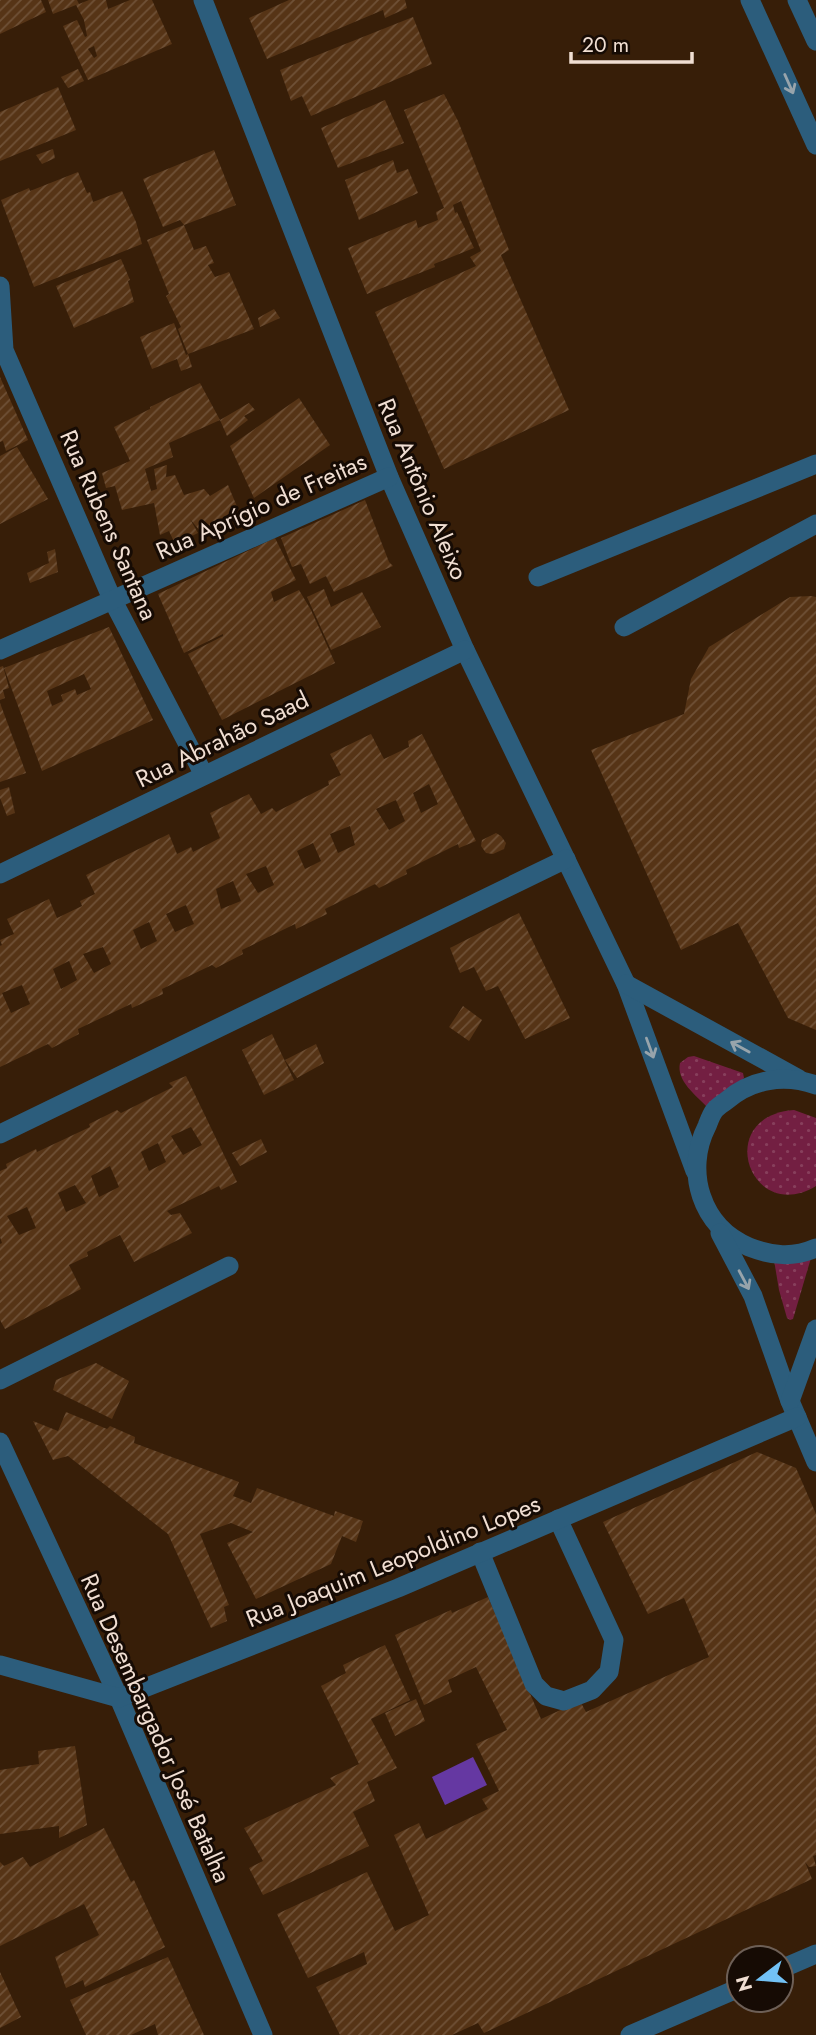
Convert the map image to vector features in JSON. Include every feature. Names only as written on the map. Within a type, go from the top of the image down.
[{"type":"street","name":"Rua Antônio Aleixo","points":[[202,0],[389,477],[466,650],[626,984],[695,1171],[700,1196],[713,1219]]},
{"type":"street","points":[[750,0],[816,145]]},
{"type":"street","points":[[797,0],[816,41]]},
{"type":"street","name":"Rua Rubens Santana","points":[[0,286],[4,350],[112,599],[204,775]]},
{"type":"street","points":[[538,577],[816,464]]},
{"type":"street","name":"Rua Aprígio de Freitas","points":[[0,650],[389,477]]},
{"type":"street","points":[[624,628],[816,524]]},
{"type":"street","name":"Rua Abrahão Saad","points":[[0,874],[466,650]]},
{"type":"street","points":[[0,1134],[566,859]]},
{"type":"street","points":[[626,984],[812,1083]]},
{"type":"street","points":[[695,1171],[700,1140],[714,1111],[738,1091],[768,1079],[812,1083]]},
{"type":"street","points":[[713,1219],[737,1242],[767,1254],[800,1255],[816,1248]]},
{"type":"street","points":[[713,1219],[753,1296],[793,1409],[816,1462]]},
{"type":"street","points":[[0,1380],[229,1266]]},
{"type":"street","points":[[793,1409],[816,1329]]},
{"type":"street","name":"Rua Joaquim Leopoldino Lopes","points":[[119,1698],[398,1588],[558,1519],[793,1409]]},
{"type":"street","name":"Rua Desembargador José Batalha","points":[[0,1442],[119,1698],[264,2035]]},
{"type":"street","points":[[480,1552],[534,1684],[546,1696],[564,1701],[592,1690],[609,1672],[614,1640],[558,1519]]},
{"type":"street","points":[[0,1665],[119,1698]]},
{"type":"street","points":[[795,1963],[816,1954]]},
{"type":"street","points":[[630,2035],[725,1994]]},
{"type":"shaded area","points":[[694,1056],[743,1073],[744,1078],[712,1109],[693,1093],[681,1076],[680,1063]]},
{"type":"shaded area","points":[[794,1110],[816,1118],[816,1186],[793,1194],[773,1192],[758,1181],[750,1165],[748,1147],[754,1130],[769,1117]]},
{"type":"shaded area","points":[[811,1258],[793,1319],[790,1320],[787,1318],[779,1290],[774,1260]]},
{"type":"shaded area","points":[[473,1757],[487,1785],[445,1805],[432,1777]]},
{"type":"building","points":[[0,0],[41,0],[46,12],[0,34]]},
{"type":"building","points":[[48,0],[77,0],[79,4],[89,0],[106,0],[108,9],[130,0],[152,0],[172,44],[88,80],[63,26],[77,20],[85,37],[84,20],[76,5],[53,14]],"holes":[[[94,46],[97,56],[94,58],[88,49]]]},
{"type":"building","points":[[289,0],[405,0],[407,8],[385,18],[383,10],[267,59],[249,18]]},
{"type":"building","points":[[413,17],[432,64],[311,116],[302,96],[291,101],[280,70]]},
{"type":"building","points":[[78,69],[84,81],[68,88],[61,77]]},
{"type":"building","points":[[58,87],[76,130],[0,161],[0,112]]},
{"type":"building","points":[[444,94],[458,121],[509,250],[501,255],[569,410],[444,469],[375,312],[476,266],[470,257],[481,251],[461,201],[453,205],[455,213],[457,212],[474,248],[434,264],[435,267],[367,294],[348,248],[416,220],[418,228],[438,220],[436,212],[444,208],[404,110]]},
{"type":"building","points":[[385,100],[404,143],[338,168],[321,128]]},
{"type":"building","points":[[53,149],[55,158],[42,164],[36,155]]},
{"type":"building","points":[[214,150],[236,205],[184,225],[180,220],[163,227],[143,179]]},
{"type":"building","points":[[393,160],[397,173],[408,169],[418,193],[359,220],[345,180]]},
{"type":"building","points":[[78,172],[93,202],[122,191],[136,222],[142,244],[34,287],[1,200]]},
{"type":"building","points":[[184,225],[194,250],[206,246],[214,263],[208,265],[215,277],[229,272],[254,329],[188,354],[178,329],[181,327],[166,296],[169,294],[147,240]]},
{"type":"building","points":[[121,259],[130,280],[128,281],[134,302],[74,328],[56,286]]},
{"type":"building","points":[[274,309],[280,318],[260,327],[258,318]]},
{"type":"building","points":[[174,323],[186,355],[188,354],[192,367],[181,371],[177,359],[152,369],[140,337]]},
{"type":"building","points":[[0,377],[28,440],[6,451],[3,441],[0,442]]},
{"type":"building","points":[[200,383],[220,420],[169,443],[173,457],[145,469],[151,491],[157,489],[154,469],[167,465],[166,477],[175,475],[184,495],[204,489],[210,496],[228,485],[238,509],[200,531],[190,519],[198,533],[175,544],[169,531],[160,535],[154,503],[122,510],[115,486],[106,488],[102,473],[130,461],[114,427]]},
{"type":"building","points":[[299,398],[330,445],[254,498],[230,446]]},
{"type":"building","points":[[249,403],[255,410],[244,416],[248,420],[227,436],[220,420]]},
{"type":"building","points":[[17,447],[48,499],[0,524],[0,456]]},
{"type":"building","points":[[365,500],[389,562],[393,566],[334,592],[326,576],[310,584],[301,564],[292,567],[281,538]]},
{"type":"building","points":[[275,538],[296,580],[271,592],[274,602],[299,590],[335,663],[222,720],[188,654],[223,634],[184,653],[158,594]]},
{"type":"building","points":[[55,549],[58,572],[30,583],[27,573],[49,563],[47,552]]},
{"type":"building","points":[[324,589],[331,607],[362,592],[381,627],[331,650],[307,597]]},
{"type":"building","points":[[790,597],[816,597],[816,1030],[788,1018],[738,923],[681,950],[591,750],[684,714],[691,679],[709,647]]},
{"type":"building","points":[[109,627],[153,720],[42,771],[4,668]],"holes":[[[84,674],[91,689],[77,695],[75,689],[61,695],[63,701],[52,706],[47,691]]]},
{"type":"building","points":[[3,666],[9,688],[3,690],[5,698],[0,700],[0,667]]},
{"type":"building","points":[[0,703],[26,773],[0,782]]},
{"type":"building","points":[[371,734],[384,759],[409,747],[408,741],[422,734],[476,841],[459,848],[458,844],[406,870],[407,874],[379,888],[375,884],[325,909],[327,914],[296,929],[295,924],[242,950],[243,954],[216,968],[212,965],[162,989],[163,994],[132,1008],[131,1004],[78,1029],[79,1034],[52,1048],[48,1044],[0,1067],[0,940],[14,934],[7,919],[49,899],[57,918],[82,906],[80,901],[95,894],[86,875],[169,834],[177,854],[191,847],[193,852],[220,838],[210,813],[249,794],[261,814],[272,808],[276,812],[329,785],[328,781],[341,775],[330,754]],"holes":[[[429,784],[438,804],[421,813],[413,793]],[[396,800],[405,821],[389,830],[376,809]],[[350,826],[355,845],[338,853],[330,834]],[[313,843],[321,861],[305,869],[297,851]],[[266,866],[274,885],[258,893],[246,874]],[[233,881],[241,901],[221,909],[216,889]],[[186,905],[194,924],[175,932],[166,914]],[[149,922],[157,941],[141,949],[133,930]],[[103,947],[111,964],[94,973],[83,954]],[[69,961],[77,980],[61,989],[53,969]],[[22,985],[30,1004],[11,1013],[2,993]]]},
{"type":"building","points":[[9,787],[15,813],[7,816],[0,790]]},
{"type":"building","points":[[496,833],[506,843],[504,849],[493,854],[486,853],[481,846],[482,840]]},
{"type":"building","points":[[519,913],[570,1018],[525,1039],[498,986],[486,991],[474,967],[460,973],[450,948]]},
{"type":"building","points":[[463,1006],[482,1020],[469,1041],[449,1027]]},
{"type":"building","points":[[272,1034],[294,1080],[264,1095],[242,1050]]},
{"type":"building","points":[[316,1044],[324,1063],[297,1078],[285,1060]]},
{"type":"building","points":[[186,1076],[237,1182],[221,1190],[219,1186],[167,1211],[171,1215],[180,1213],[192,1233],[134,1262],[120,1235],[87,1252],[88,1256],[69,1265],[81,1289],[5,1329],[0,1320],[0,1171],[7,1168],[6,1164],[36,1149],[37,1152],[90,1127],[89,1124],[117,1110],[121,1113],[173,1087],[169,1083]],"holes":[[[191,1127],[202,1145],[183,1155],[171,1136]],[[158,1143],[166,1162],[149,1171],[141,1152]],[[110,1166],[119,1187],[99,1197],[91,1176]],[[75,1185],[86,1203],[66,1212],[58,1193]],[[27,1207],[36,1228],[19,1235],[7,1216]]]},
{"type":"building","points":[[261,1139],[267,1152],[240,1166],[232,1153]]},
{"type":"building","points":[[96,1363],[129,1381],[112,1419],[53,1390],[56,1380]]},
{"type":"building","points":[[66,1412],[107,1429],[110,1426],[135,1437],[134,1443],[239,1482],[233,1496],[251,1503],[257,1488],[334,1516],[335,1511],[363,1521],[356,1542],[342,1536],[331,1564],[256,1599],[227,1543],[253,1532],[231,1523],[200,1534],[229,1605],[224,1607],[227,1621],[211,1628],[168,1534],[68,1456],[53,1460],[33,1421],[58,1431]]},
{"type":"building","points":[[757,1452],[796,1468],[816,1514],[816,1855],[813,1856],[816,1866],[809,1867],[805,1862],[812,1879],[484,2033],[478,2023],[452,2035],[340,2035],[316,1987],[367,1964],[364,1952],[308,1978],[277,1914],[367,1872],[395,1931],[429,1915],[394,1835],[419,1823],[426,1839],[488,1809],[482,1799],[499,1791],[476,1744],[507,1730],[476,1667],[448,1680],[452,1692],[424,1705],[395,1635],[488,1597],[541,1719],[580,1701],[586,1712],[709,1657],[684,1598],[648,1614],[603,1522]]},
{"type":"building","points":[[385,1645],[410,1700],[371,1719],[397,1768],[367,1782],[375,1801],[353,1812],[369,1846],[263,1895],[249,1868],[263,1861],[244,1828],[336,1785],[330,1778],[359,1764],[321,1686],[346,1673],[343,1665]]},
{"type":"building","points":[[416,1699],[425,1721],[395,1736],[385,1713]]},
{"type":"building","points":[[75,1746],[87,1825],[59,1838],[59,1826],[0,1834],[0,1770],[39,1764],[38,1751]]},
{"type":"building","points":[[104,1828],[131,1882],[134,1880],[165,1947],[85,1987],[83,1980],[66,1988],[55,1957],[99,1935],[84,1904],[0,1946],[0,1862],[4,1866],[23,1857],[30,1867]]},
{"type":"building","points":[[168,1957],[204,2035],[158,2035],[155,2024],[131,2035],[86,2035],[70,2000]]},
{"type":"building","points":[[0,1972],[21,2017],[0,2028]]}]
